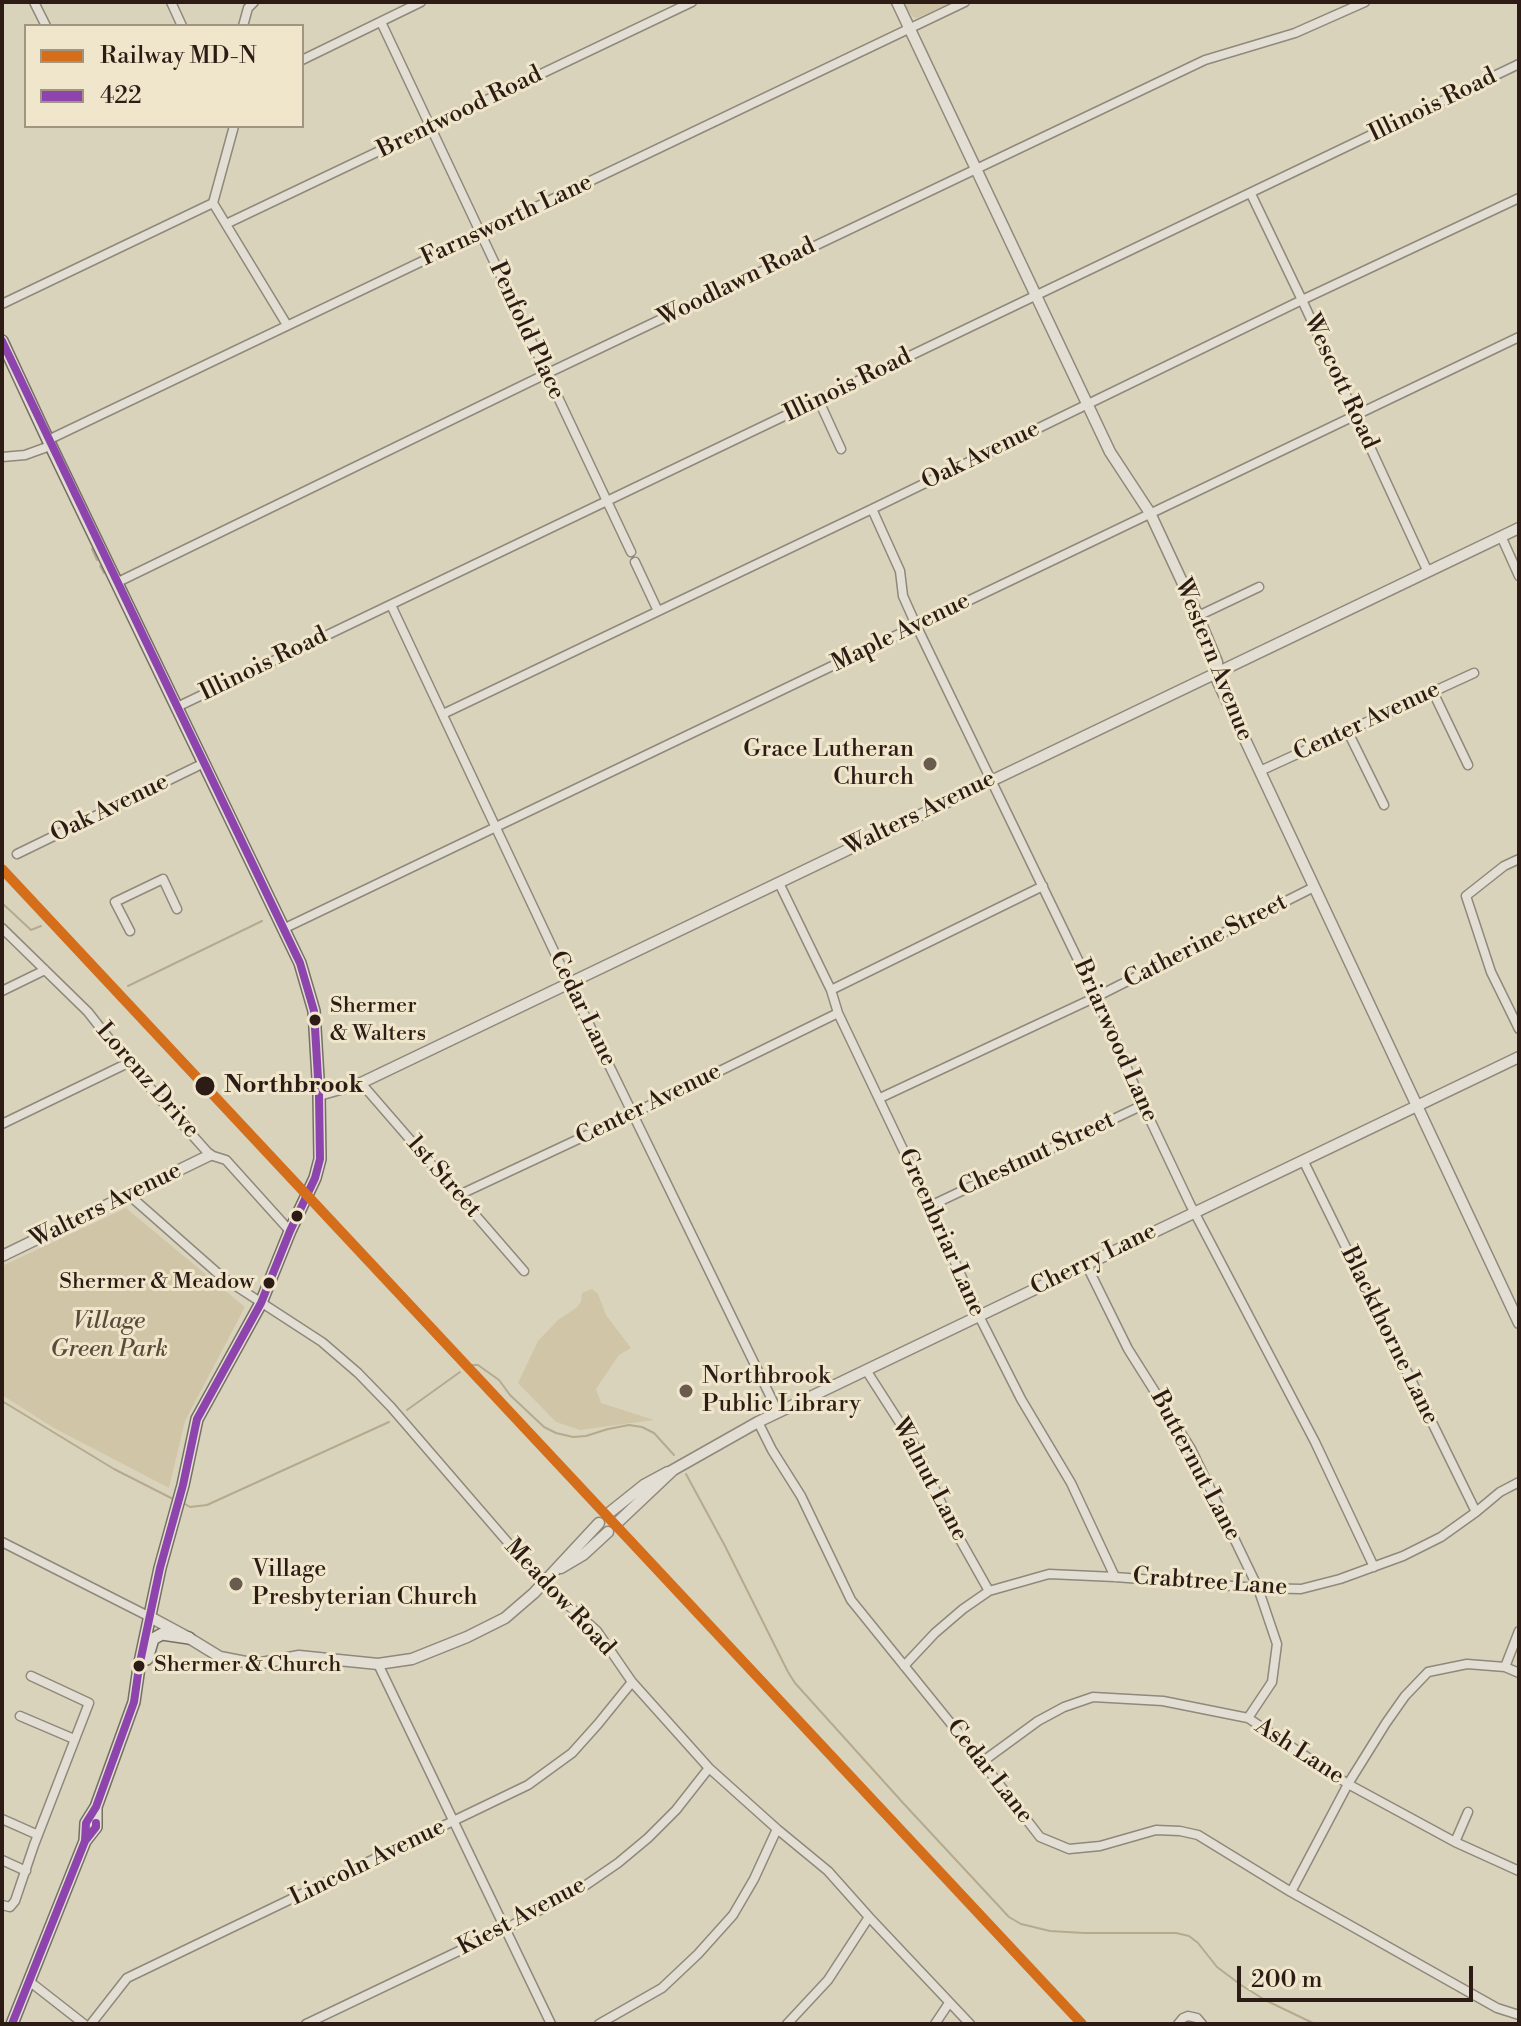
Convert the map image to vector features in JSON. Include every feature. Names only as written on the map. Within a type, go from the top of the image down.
[{"type":"main road","points":[[2,341],[300,963],[314,1011],[320,1159],[315,1178],[261,1303],[197,1419],[160,1568],[134,1702]]},
{"type":"main road","points":[[12,2024],[85,1841],[96,1827],[96,1807],[153,1639],[162,1634],[189,1638]]},
{"type":"street","points":[[34,2],[45,24]]},
{"type":"street","points":[[171,2],[181,24]]},
{"type":"street","points":[[244,24],[248,8],[254,2]]},
{"type":"street","points":[[304,59],[421,2]]},
{"type":"street","name":"Brentwood Road","points":[[226,224],[692,2]]},
{"type":"street","name":"Western Avenue","points":[[897,2],[1110,452],[1150,513],[1217,662],[1218,682],[1519,1323]]},
{"type":"street","name":"Farnsworth Lane","points":[[2,457],[25,455],[287,325],[965,2]]},
{"type":"street","name":"Woodlawn Road","points":[[116,583],[1205,60],[1295,33],[1360,3]]},
{"type":"street","name":"Penfold Place","points":[[381,22],[631,552]]},
{"type":"street","name":"Illinois Road","points":[[177,707],[1519,64]]},
{"type":"street","points":[[232,128],[213,203],[287,325]]},
{"type":"street","name":"Wescott Road","points":[[1251,194],[1427,570]]},
{"type":"street","name":"Oak Avenue","points":[[443,714],[1519,198]]},
{"type":"street","points":[[2,304],[213,203]]},
{"type":"street","name":"Maple Avenue","points":[[283,929],[1519,337]]},
{"type":"street","points":[[819,401],[841,449]]},
{"type":"street","name":"Briarwood Lane","points":[[872,509],[900,571],[903,596],[916,625],[1096,997],[1143,1105],[1194,1212],[1315,1442],[1374,1567]]},
{"type":"street","name":"Walters Avenue","points":[[319,1095],[361,1083],[1519,528]]},
{"type":"street","points":[[1501,536],[1519,576]]},
{"type":"street","points":[[635,562],[658,611]]},
{"type":"street","points":[[1198,616],[1259,587]]},
{"type":"street","name":"Cedar Lane","points":[[391,605],[569,983],[778,1412]]},
{"type":"street","name":"Center Avenue","points":[[1260,771],[1474,673]]},
{"type":"street","points":[[1433,692],[1468,765]]},
{"type":"street","points":[[1348,732],[1384,805]]},
{"type":"street","name":"Oak Avenue","points":[[17,854],[204,763]]},
{"type":"street","points":[[1519,859],[1504,866],[1466,896],[1491,972],[1519,1029]]},
{"type":"street","points":[[130,931],[115,902],[163,879],[177,909]]},
{"type":"street","name":"Greenbriar Lane","points":[[779,883],[979,1316],[1021,1399],[1071,1483],[1115,1577]]},
{"type":"street","points":[[831,990],[1043,886]]},
{"type":"street","name":"Catherine Street","points":[[880,1098],[1096,997],[1314,887]]},
{"type":"street","name":"Lorenz Drive","points":[[2,928],[88,1012],[128,1063],[210,1155],[226,1160],[290,1231]]},
{"type":"street","points":[[2,991],[45,970]]},
{"type":"street","name":"Center Avenue","points":[[459,1195],[838,1013]]},
{"type":"street","name":"Cherry Lane","points":[[618,1522],[673,1470],[758,1422],[1519,1057]]},
{"type":"street","points":[[2,1124],[128,1063]]},
{"type":"street","name":"1st Street","points":[[361,1083],[524,1271]]},
{"type":"street","name":"Chestnut Street","points":[[930,1206],[1143,1105]]},
{"type":"street","name":"Walters Avenue","points":[[2,1256],[210,1155]]},
{"type":"street","name":"Blackthorne Lane","points":[[1303,1160],[1476,1512]]},
{"type":"street","name":"Meadow Road","points":[[129,1195],[222,1277],[322,1342],[349,1364],[391,1407],[542,1582],[597,1631],[632,1682],[709,1768],[828,1871],[970,2024]]},
{"type":"street","name":"Butternut Lane","points":[[1086,1264],[1128,1349],[1191,1449],[1258,1588],[1277,1644],[1272,1682],[1248,1718]]},
{"type":"street","name":"Walnut Lane","points":[[866,1370],[916,1448],[949,1520],[989,1591]]},
{"type":"street","name":"Cedar Lane","points":[[758,1422],[801,1496],[851,1600],[1040,1837],[1069,1849],[1100,1846],[1156,1830],[1198,1835],[1291,1892],[1497,2008],[1519,2015]]},
{"type":"street","name":"Cherry Lane","points":[[609,1513],[644,1485],[673,1470]]},
{"type":"street","name":"Crabtree Lane","points":[[904,1666],[953,1617],[989,1591],[1049,1574],[1301,1589],[1340,1579],[1403,1556],[1441,1537],[1500,1492],[1519,1482]]},
{"type":"street","points":[[2,1542],[150,1617],[220,1657],[256,1664],[299,1656],[378,1664],[412,1659],[505,1618],[534,1593],[599,1523]]},
{"type":"street","points":[[552,1573],[583,1555],[608,1532]]},
{"type":"street","points":[[1505,1667],[1519,1631]]},
{"type":"street","points":[[378,1664],[551,2024]]},
{"type":"street","points":[[1291,1892],[1348,1784],[1405,1696],[1428,1672],[1467,1664],[1505,1667],[1519,1673]]},
{"type":"street","points":[[2,1905],[10,1907],[15,1901],[89,1703],[31,1676]]},
{"type":"street","name":"Lincoln Avenue","points":[[91,2024],[127,1978],[528,1785],[572,1753],[632,1682]]},
{"type":"street","name":"Ash Lane","points":[[982,1762],[1038,1721],[1064,1707],[1093,1697],[1163,1701],[1248,1718],[1348,1784],[1455,1842],[1519,1871]]},
{"type":"street","points":[[20,1716],[74,1739]]},
{"type":"street","name":"Kiest Avenue","points":[[306,2024],[505,1929],[586,1885],[648,1838],[676,1810],[709,1768]]},
{"type":"street","points":[[1455,1842],[1468,1812]]},
{"type":"street","points":[[2,1819],[38,1835]]},
{"type":"street","points":[[599,2024],[662,1988],[698,1954],[733,1915],[777,1829]]},
{"type":"street","points":[[2,1860],[26,1871]]},
{"type":"street","points":[[787,2024],[828,1980],[869,1917]]},
{"type":"street","points":[[29,1981],[84,2024]]},
{"type":"street","points":[[935,2024],[949,2003]]},
{"type":"street","points":[[1178,2024],[1183,2018],[1193,2016],[1202,2024]]},
{"type":"green space","points":[[904,2],[953,2],[917,18],[913,17]]},
{"type":"green space","name":"Village Green Park","points":[[126,1208],[245,1307],[185,1421],[169,1488],[54,1428],[2,1395],[2,1266]]},
{"type":"green space","points":[[592,1289],[598,1294],[606,1315],[631,1348],[619,1355],[596,1389],[601,1403],[654,1420],[580,1430],[556,1422],[518,1383],[538,1341],[558,1320],[576,1308],[581,1302],[582,1293]]},
{"type":"waterway","points":[[92,549],[97,560]]},
{"type":"waterway","points":[[100,566],[104,573]]},
{"type":"waterway","points":[[2,903],[31,930],[41,926]]},
{"type":"waterway","points":[[128,986],[262,921]]},
{"type":"waterway","points":[[471,1365],[478,1365],[499,1380],[510,1395],[544,1427],[556,1433],[573,1437],[629,1425],[642,1427],[654,1433],[674,1455]]},
{"type":"waterway","points":[[407,1410],[460,1372]]},
{"type":"waterway","points":[[2,1401],[114,1469],[175,1500]]},
{"type":"waterway","points":[[185,1504],[190,1507],[207,1505],[389,1422]]},
{"type":"waterway","points":[[686,1474],[795,1683],[1009,1917],[1021,1924],[1050,1931],[1176,1933],[1189,1936],[1217,1967],[1241,1985],[1315,2024]]},
{"type":"rail line","name":"MD-N","points":[[2,869],[1082,2024]]},
{"type":"transit line","name":"422","points":[[2,341],[300,963],[314,1011],[319,1095],[320,1159],[315,1178],[261,1303],[197,1419],[160,1568],[134,1702],[96,1807],[86,1823],[85,1841]]},
{"type":"transit line","name":"422","points":[[12,2024],[85,1841],[96,1823]]},
{"type":"place","name":"Grace Lutheran Church","points":[[930,764]]},
{"type":"place","name":"Shermer & Walters","points":[[315,1020]]},
{"type":"place","name":"Northbrook","points":[[205,1086]]},
{"type":"place","name":"Shermer & Meadow","points":[[269,1283]]},
{"type":"place","name":"Northbrook Public Library","points":[[686,1391]]},
{"type":"place","name":"Village Presbyterian Church","points":[[236,1584]]},
{"type":"place","name":"Shermer & Church","points":[[139,1666]]}]
